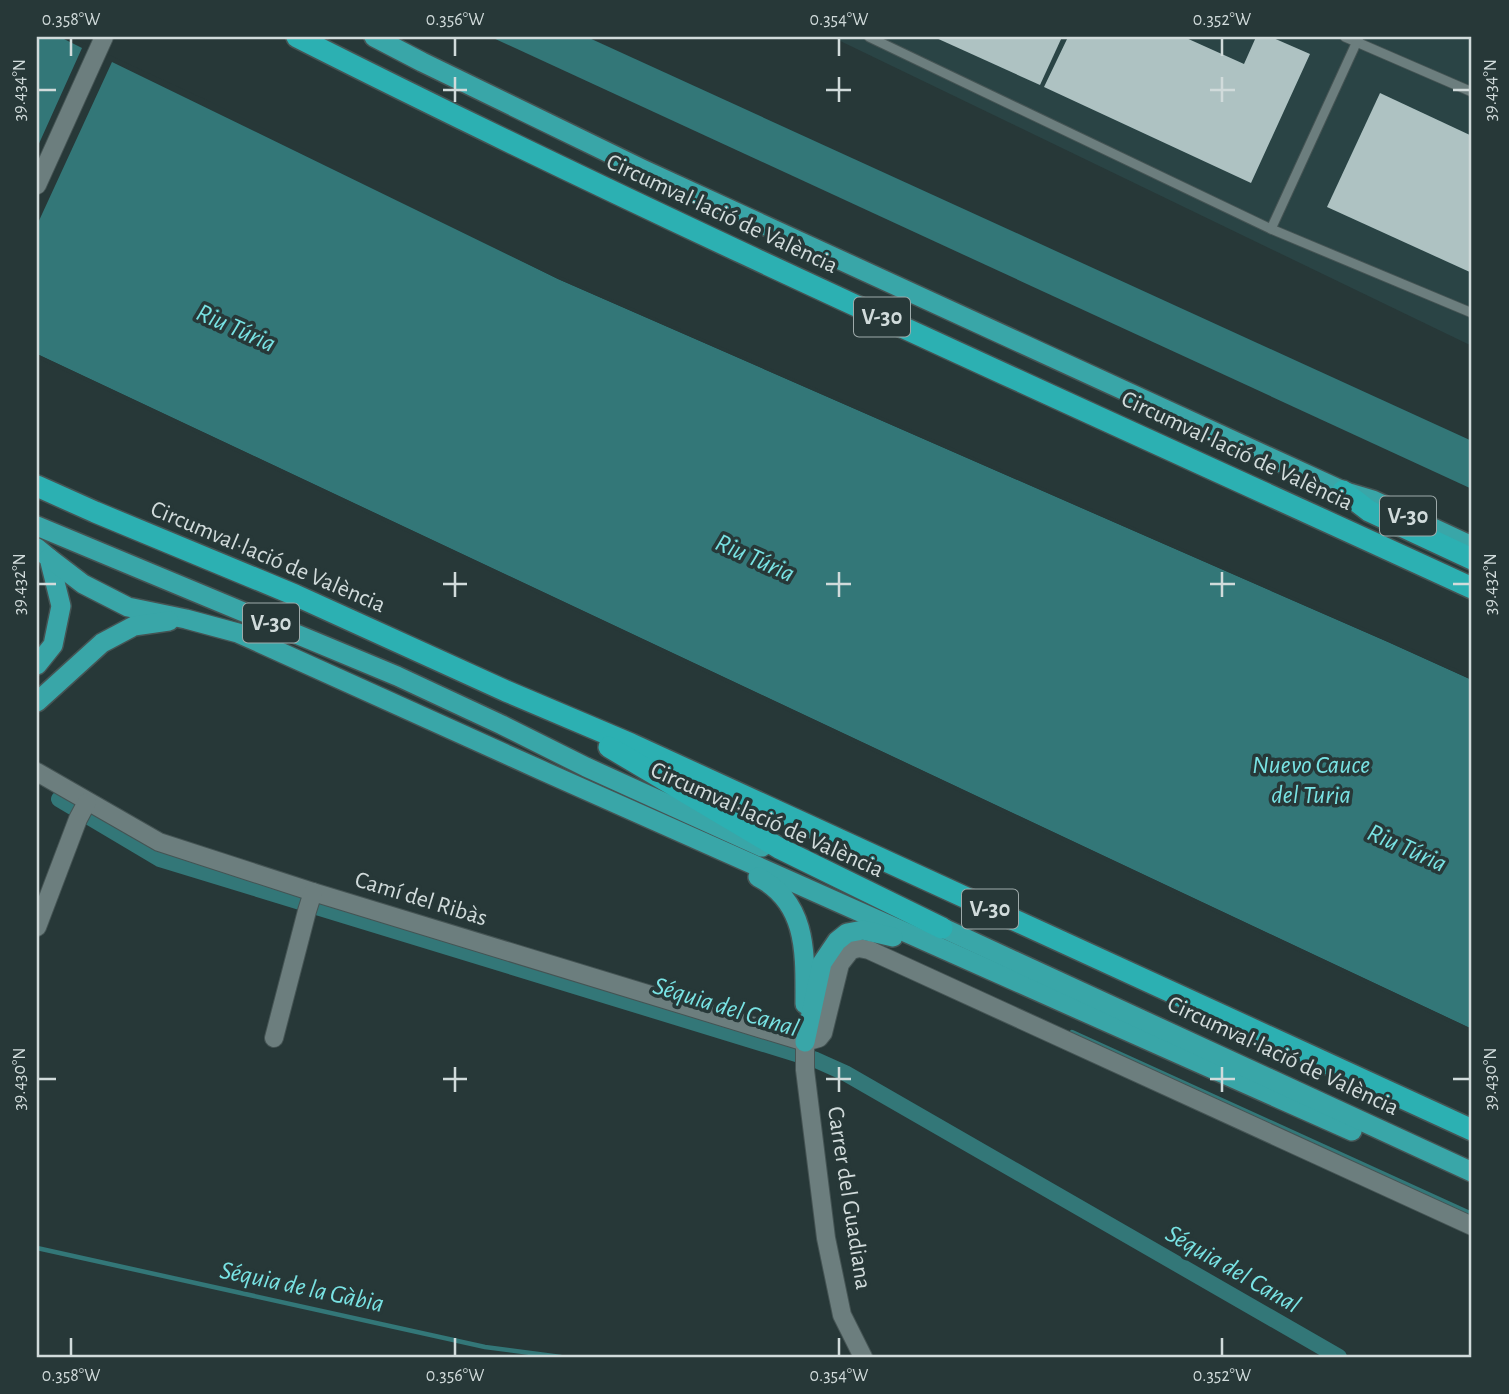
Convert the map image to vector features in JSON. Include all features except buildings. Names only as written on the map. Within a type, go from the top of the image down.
[{"type":"highway","name":"Circumval·lació de València","points":[[297,37],[635,204],[1472,587]]},
{"type":"highway","name":"Circumval·lació de València","points":[[374,37],[642,169],[1343,491],[1373,500],[1472,546]]},
{"type":"highway","name":"Circumval·lació de València","points":[[37,486],[295,595],[506,691],[631,744],[1472,1130]]},
{"type":"highway","points":[[1343,491],[1369,512],[1472,559]]},
{"type":"highway","name":"Circumval·lació de València","points":[[37,526],[397,676],[586,767],[1472,1172]]},
{"type":"highway","points":[[43,553],[83,584],[128,607],[238,633],[1472,1185]]},
{"type":"highway","points":[[37,665],[53,645],[61,606],[43,553]]},
{"type":"highway","points":[[37,702],[102,643],[123,631],[134,626],[186,619]]},
{"type":"highway","points":[[506,691],[625,757],[779,848],[942,928]]},
{"type":"highway","points":[[620,806],[769,882],[785,897],[794,911],[801,931],[805,982],[805,1042]]},
{"type":"highway","points":[[805,1042],[822,963],[836,941],[847,933],[863,930],[892,937],[1150,1042]]},
{"type":"street","points":[[37,185],[104,37]]},
{"type":"street","name":"Camí del Ribàs","points":[[37,772],[159,842],[313,892],[805,1042]]},
{"type":"street","points":[[37,928],[78,818],[87,802]]},
{"type":"street","points":[[274,1038],[313,892]]},
{"type":"street","points":[[805,1042],[820,1038],[840,964],[851,950],[869,950],[1472,1226]]},
{"type":"street","name":"Carrer del Guadiana","points":[[805,1042],[805,1070],[826,1238],[842,1315],[863,1357]]},
{"type":"lane","points":[[869,37],[1271,229],[1472,313]]},
{"type":"lane","points":[[1345,37],[1358,39],[1472,92]]},
{"type":"lane","points":[[1271,229],[1358,39]]},
{"type":"shaded area","points":[[832,37],[1472,37],[1472,346]]},
{"type":"water","name":"Nuevo Cauce del Turia","points":[[37,37],[61,37],[209,105],[558,279],[1472,680],[1472,1029],[37,354]]},
{"type":"water","points":[[491,37],[587,37],[1472,441],[1472,489]]},
{"type":"pier","points":[[60,37],[70,37],[211,102],[559,276],[1390,639],[1472,676],[1472,680],[558,279],[112,62],[37,225],[37,148],[82,48]]},
{"type":"pier","points":[[37,354],[1472,1029],[1472,1033],[37,358]]},
{"type":"waterway","name":"Séquia del Canal","points":[[59,799],[160,859],[816,1060],[845,1073],[1339,1357]]},
{"type":"waterway","points":[[1072,1032],[1472,1214]]},
{"type":"waterway","name":"Séquia de la Gàbia","points":[[37,1248],[485,1347],[561,1357]]},
{"type":"water label","name":"Riu Túria","points":[[236,328]]},
{"type":"water label","name":"Riu Túria","points":[[755,558]]},
{"type":"water label","name":"Riu Túria","points":[[1407,848]]}]
